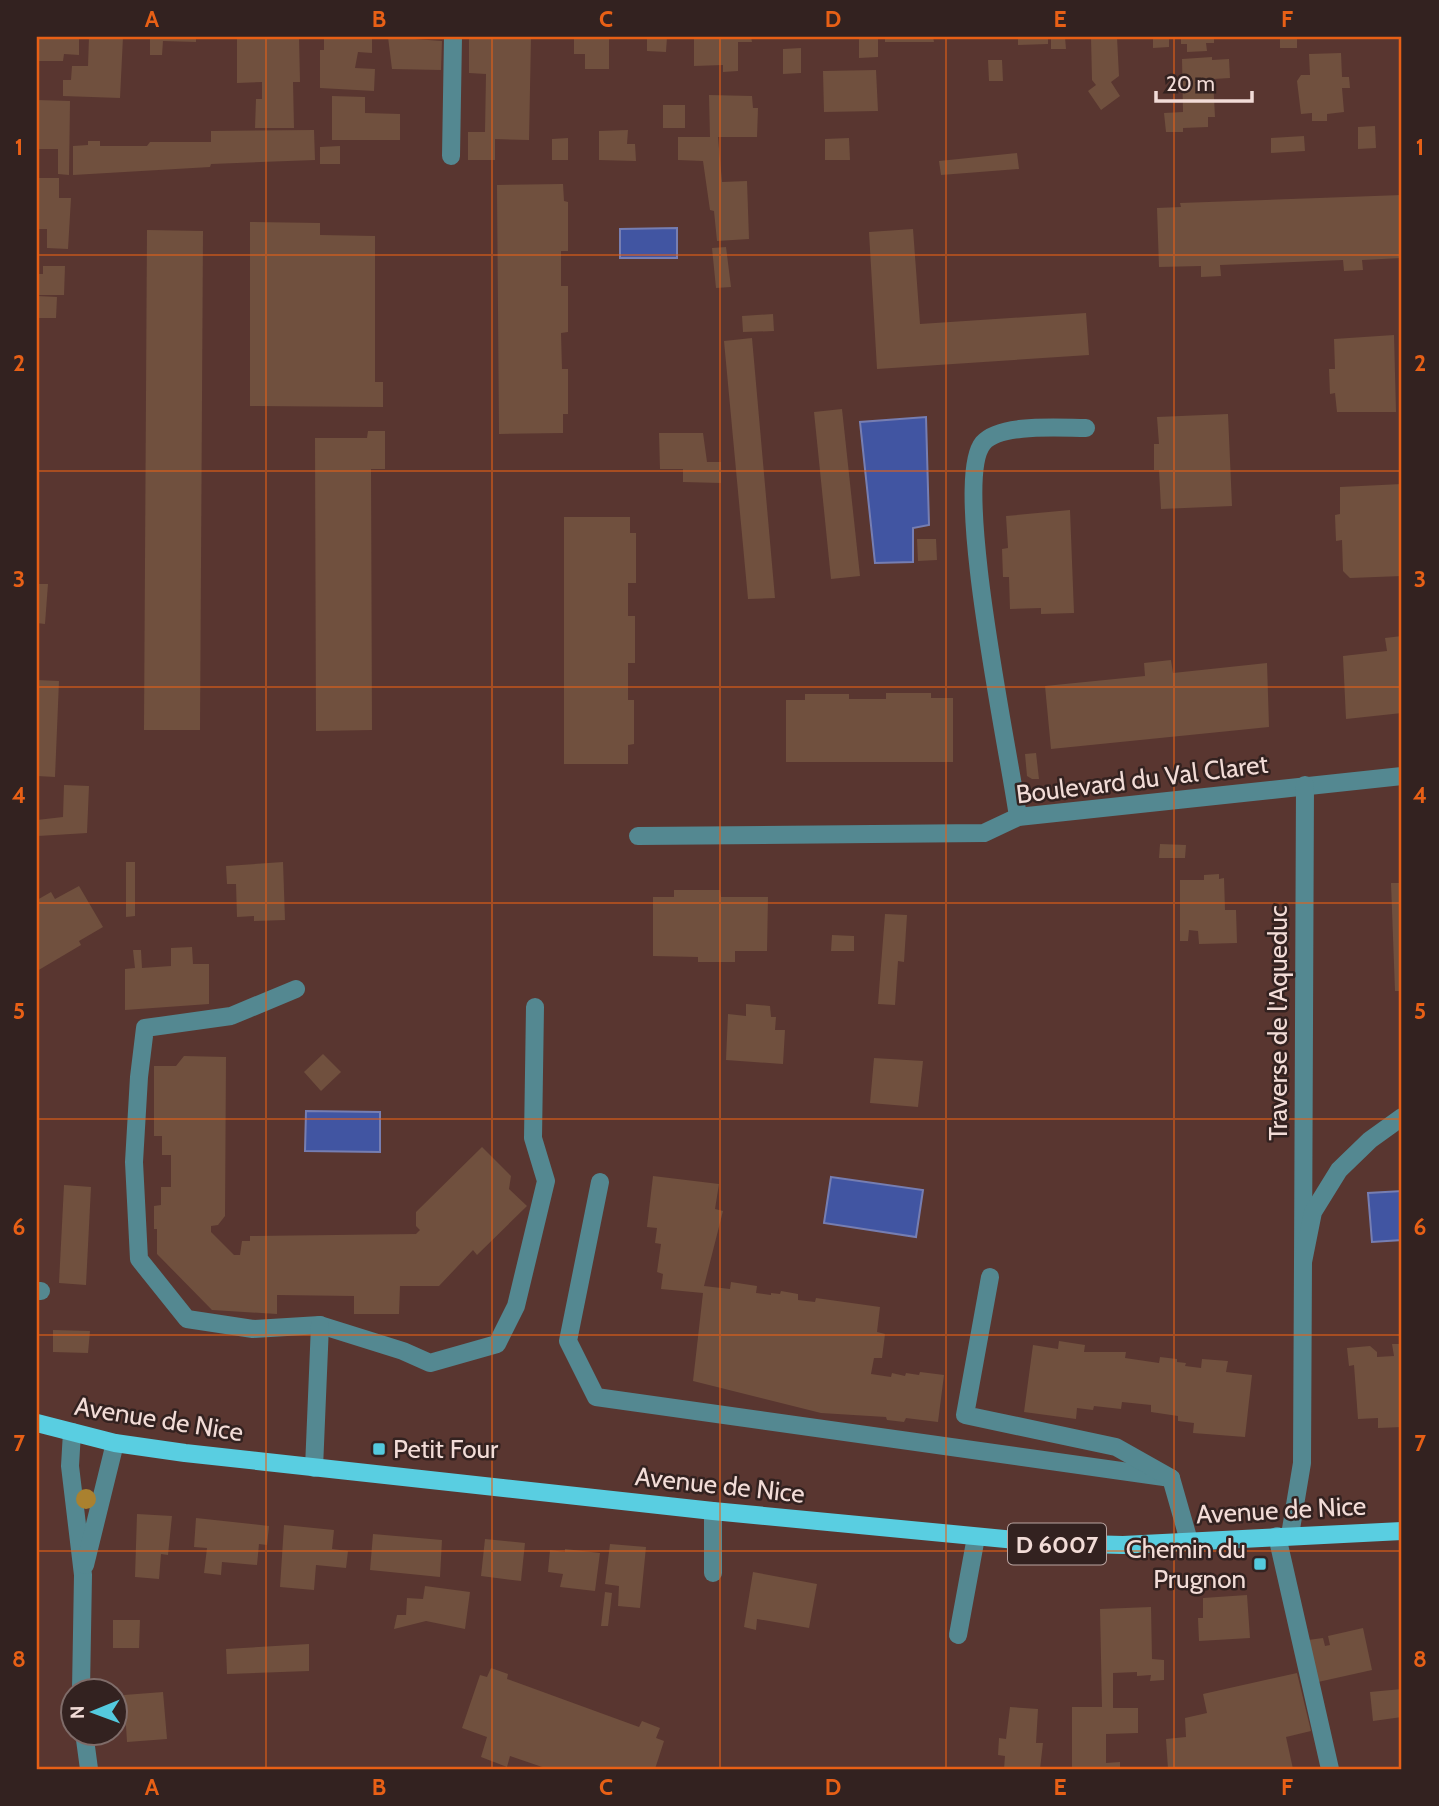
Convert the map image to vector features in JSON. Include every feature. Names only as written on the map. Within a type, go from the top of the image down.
[{"type":"main road","name":"Avenue de Nice","points":[[37,1423],[115,1443],[314,1468],[976,1537],[1123,1545],[1402,1531]]},
{"type":"street","points":[[451,156],[453,37]]},
{"type":"street","points":[[1018,817],[980,590],[973,465],[981,445],[992,435],[1006,431],[1086,428]]},
{"type":"street","name":"Boulevard du Val Claret","points":[[638,836],[984,833],[1018,817],[1402,776]]},
{"type":"street","name":"Traverse de l'Aqueduc","points":[[1303,1262],[1305,785]]},
{"type":"street","points":[[296,989],[231,1017],[145,1028],[134,1162],[139,1259],[187,1319],[253,1329],[320,1325],[403,1351],[430,1363],[497,1344],[516,1306],[546,1181],[533,1138],[535,1007]]},
{"type":"street","points":[[1330,1769],[1284,1535],[1302,1463],[1303,1262],[1313,1212],[1339,1170],[1370,1140],[1402,1117]]},
{"type":"street","points":[[600,1182],[568,1341],[596,1397],[1171,1478]]},
{"type":"street","points":[[990,1277],[965,1415],[1116,1447],[1171,1478],[1189,1541]]},
{"type":"street","points":[[314,1468],[320,1325]]},
{"type":"street","points":[[72,1433],[70,1466],[83,1575],[80,1676]]},
{"type":"street","points":[[83,1575],[115,1443]]},
{"type":"street","points":[[713,1511],[713,1573]]},
{"type":"street","points":[[958,1635],[976,1537]]},
{"type":"street","points":[[86,1746],[89,1769]]},
{"type":"water","points":[[677,228],[677,258],[620,258],[620,229]]},
{"type":"water","points":[[926,417],[929,525],[913,528],[913,562],[875,563],[860,422]]},
{"type":"water","points":[[306,1111],[380,1112],[380,1152],[305,1151]]},
{"type":"water","points":[[831,1177],[923,1190],[916,1237],[824,1223]]},
{"type":"water","points":[[1402,1191],[1402,1240],[1372,1242],[1368,1193]]},
{"type":"building","points":[[39,37],[79,37],[79,55],[64,54],[63,61],[39,61]]},
{"type":"building","points":[[89,37],[123,37],[120,98],[63,96],[63,80],[71,80],[72,66],[88,66]]},
{"type":"building","points":[[150,37],[196,37],[196,42],[163,41],[162,55],[150,55]]},
{"type":"building","points":[[237,37],[299,37],[300,82],[293,82],[294,128],[255,128],[256,99],[262,99],[262,82],[237,83]]},
{"type":"building","points":[[324,37],[372,37],[372,53],[358,52],[355,68],[375,69],[374,91],[320,88],[320,50],[324,50]]},
{"type":"building","points":[[388,37],[442,41],[441,70],[392,69]]},
{"type":"building","points":[[469,37],[531,37],[529,140],[495,139],[495,160],[468,160],[468,132],[485,132],[486,74],[469,73]]},
{"type":"building","points":[[574,37],[609,37],[609,69],[585,69],[585,54],[574,54]]},
{"type":"building","points":[[647,37],[667,37],[666,52],[647,51]]},
{"type":"building","points":[[694,37],[751,37],[752,42],[738,42],[738,71],[723,72],[723,65],[694,66]]},
{"type":"building","points":[[859,37],[878,37],[878,57],[859,58]]},
{"type":"building","points":[[885,37],[933,37],[934,42],[885,42]]},
{"type":"building","points":[[1018,37],[1048,37],[1048,44],[1018,45]]},
{"type":"building","points":[[1051,37],[1065,37],[1066,49],[1051,49]]},
{"type":"building","points":[[1091,37],[1117,37],[1119,76],[1111,82],[1120,96],[1101,110],[1088,91],[1096,85],[1092,80]]},
{"type":"building","points":[[1153,37],[1169,37],[1169,47],[1153,48]]},
{"type":"building","points":[[1181,37],[1214,37],[1214,43],[1206,43],[1207,51],[1187,52],[1187,44],[1181,44]]},
{"type":"building","points":[[1280,37],[1297,37],[1297,48],[1280,48]]},
{"type":"building","points":[[801,48],[801,73],[783,74],[783,49]]},
{"type":"building","points":[[1341,53],[1342,77],[1349,77],[1350,88],[1342,88],[1344,112],[1327,114],[1327,121],[1312,121],[1312,113],[1301,114],[1297,81],[1301,75],[1310,75],[1309,54]]},
{"type":"building","points":[[1212,57],[1212,60],[1229,59],[1230,78],[1213,79],[1215,117],[1208,117],[1208,127],[1166,132],[1164,113],[1183,112],[1182,59]]},
{"type":"building","points":[[988,60],[1002,60],[1003,81],[989,81]]},
{"type":"building","points":[[876,70],[878,111],[824,112],[823,71]]},
{"type":"building","points":[[709,95],[752,96],[753,108],[758,108],[757,137],[718,137],[722,182],[747,181],[749,239],[717,241],[714,211],[710,210],[703,161],[678,160],[678,137],[710,137]]},
{"type":"building","points":[[332,96],[365,97],[365,113],[400,114],[400,140],[332,140]]},
{"type":"building","points":[[37,100],[70,101],[69,175],[58,174],[58,149],[37,149]]},
{"type":"building","points":[[663,105],[685,105],[685,128],[663,128]]},
{"type":"building","points":[[1375,126],[1376,148],[1358,149],[1358,127]]},
{"type":"building","points":[[314,130],[315,160],[211,164],[210,167],[73,175],[73,146],[88,145],[88,141],[100,141],[100,146],[147,146],[150,142],[211,142],[211,131]]},
{"type":"building","points":[[628,130],[627,144],[635,144],[636,161],[599,160],[599,131]]},
{"type":"building","points":[[1304,136],[1305,151],[1271,153],[1271,138]]},
{"type":"building","points":[[568,138],[568,160],[552,160],[552,139]]},
{"type":"building","points":[[849,138],[850,160],[825,160],[825,139]]},
{"type":"building","points":[[340,146],[340,164],[320,164],[320,147]]},
{"type":"building","points":[[1017,153],[1019,169],[941,175],[939,161]]},
{"type":"building","points":[[37,178],[59,178],[59,198],[71,198],[68,249],[47,248],[47,229],[37,229]]},
{"type":"building","points":[[563,184],[564,201],[568,202],[568,251],[561,251],[561,286],[568,286],[568,332],[561,333],[562,369],[568,369],[568,414],[563,414],[563,433],[499,434],[497,185]]},
{"type":"building","points":[[1402,195],[1402,258],[1362,260],[1363,270],[1344,271],[1343,260],[1220,265],[1221,276],[1201,277],[1201,266],[1159,267],[1157,208],[1181,207],[1180,203]]},
{"type":"building","points":[[250,222],[320,223],[320,235],[375,236],[375,382],[383,382],[383,407],[250,406]]},
{"type":"building","points":[[913,229],[920,324],[1086,313],[1089,355],[877,369],[869,232]]},
{"type":"building","points":[[147,230],[203,231],[200,730],[144,730]]},
{"type":"building","points":[[726,247],[731,287],[716,288],[712,248]]},
{"type":"building","points":[[43,266],[65,266],[64,295],[37,295],[37,274],[43,274]]},
{"type":"building","points":[[37,296],[57,297],[56,318],[37,318]]},
{"type":"building","points":[[773,314],[774,331],[743,332],[742,316]]},
{"type":"building","points":[[1394,335],[1396,412],[1337,412],[1335,393],[1330,394],[1329,369],[1335,369],[1334,339]]},
{"type":"building","points":[[752,338],[775,598],[748,599],[724,341]]},
{"type":"building","points":[[842,409],[860,576],[831,579],[814,412]]},
{"type":"building","points":[[1228,414],[1232,506],[1161,509],[1159,470],[1154,470],[1154,444],[1159,444],[1157,417]]},
{"type":"building","points":[[368,431],[385,431],[385,469],[371,469],[372,730],[316,731],[315,438],[367,438]]},
{"type":"building","points":[[659,433],[703,433],[707,462],[721,462],[721,483],[683,482],[683,469],[660,469]]},
{"type":"building","points":[[1402,484],[1402,576],[1350,578],[1343,571],[1342,540],[1336,541],[1335,515],[1340,514],[1340,487]]},
{"type":"building","points":[[1070,510],[1074,613],[1041,614],[1041,608],[1010,609],[1009,577],[1003,577],[1002,549],[1008,548],[1006,516]]},
{"type":"building","points":[[564,517],[630,517],[630,533],[636,533],[636,583],[628,583],[628,616],[635,616],[635,663],[628,663],[628,700],[634,700],[634,744],[628,745],[628,764],[564,764]]},
{"type":"building","points":[[917,539],[936,539],[937,560],[918,561]]},
{"type":"building","points":[[37,584],[48,584],[45,624],[37,623]]},
{"type":"building","points":[[1402,636],[1402,713],[1346,719],[1343,656],[1387,651],[1385,638]]},
{"type":"building","points":[[1171,660],[1173,673],[1267,663],[1269,727],[1051,749],[1045,686],[1145,676],[1144,663]]},
{"type":"building","points":[[37,680],[59,681],[55,777],[37,776]]},
{"type":"building","points":[[886,693],[931,693],[931,698],[953,698],[953,762],[786,762],[786,700],[805,700],[805,694],[849,694],[849,699],[886,699]]},
{"type":"building","points":[[1036,753],[1039,779],[1032,779],[1027,776],[1025,754]]},
{"type":"building","points":[[64,785],[89,786],[87,833],[38,836],[37,820],[63,817]]},
{"type":"building","points":[[1160,844],[1186,845],[1185,858],[1159,858]]},
{"type":"building","points":[[126,862],[135,862],[135,916],[126,917]]},
{"type":"building","points":[[283,862],[285,920],[254,921],[254,916],[237,917],[236,884],[227,884],[226,866]]},
{"type":"building","points":[[1219,874],[1219,879],[1224,878],[1225,910],[1236,910],[1237,943],[1199,944],[1198,931],[1189,930],[1188,941],[1180,941],[1180,880],[1204,880],[1204,875]]},
{"type":"building","points":[[1391,883],[1402,883],[1402,991],[1395,991]]},
{"type":"building","points":[[79,886],[103,927],[79,941],[81,945],[37,971],[37,900],[51,892],[55,899]]},
{"type":"building","points":[[674,890],[720,890],[721,897],[768,897],[767,951],[735,951],[735,962],[698,962],[698,957],[653,956],[653,897],[674,897]]},
{"type":"building","points":[[885,914],[907,915],[904,962],[898,961],[895,1005],[878,1004]]},
{"type":"building","points":[[832,935],[854,936],[854,951],[831,951]]},
{"type":"building","points":[[192,947],[193,964],[209,964],[209,1004],[125,1010],[125,969],[135,968],[133,950],[141,950],[142,968],[171,966],[171,948]]},
{"type":"building","points":[[746,1004],[770,1006],[771,1017],[776,1017],[775,1030],[785,1030],[783,1064],[726,1060],[728,1014],[746,1016]]},
{"type":"building","points":[[323,1054],[341,1072],[321,1091],[304,1072]]},
{"type":"building","points":[[184,1056],[226,1057],[225,1216],[218,1225],[211,1226],[211,1232],[234,1255],[240,1255],[242,1241],[250,1241],[250,1236],[416,1234],[420,1230],[416,1226],[416,1212],[482,1147],[511,1176],[509,1189],[527,1206],[477,1255],[473,1250],[439,1286],[400,1286],[399,1314],[354,1314],[354,1296],[277,1295],[277,1314],[212,1310],[157,1254],[157,1229],[154,1229],[154,1206],[161,1205],[161,1187],[171,1187],[171,1155],[162,1155],[162,1136],[154,1136],[154,1066],[176,1066]]},
{"type":"building","points":[[874,1058],[923,1061],[918,1107],[870,1103]]},
{"type":"building","points":[[653,1176],[719,1184],[715,1209],[723,1211],[704,1286],[730,1289],[731,1282],[757,1286],[756,1293],[771,1295],[780,1294],[781,1291],[798,1294],[798,1300],[815,1302],[816,1298],[880,1307],[877,1332],[885,1334],[882,1358],[874,1358],[871,1374],[891,1377],[892,1373],[905,1376],[906,1373],[919,1375],[920,1372],[944,1375],[938,1422],[906,1418],[904,1422],[887,1420],[886,1417],[821,1413],[693,1381],[703,1293],[661,1289],[663,1274],[657,1272],[661,1244],[655,1243],[657,1228],[647,1227]]},
{"type":"building","points":[[64,1185],[91,1187],[86,1285],[59,1283]]},
{"type":"building","points":[[53,1330],[90,1331],[88,1353],[53,1352]]},
{"type":"building","points":[[1059,1341],[1085,1345],[1084,1352],[1126,1352],[1125,1358],[1159,1363],[1160,1357],[1177,1359],[1177,1362],[1186,1363],[1185,1366],[1201,1368],[1202,1359],[1228,1361],[1226,1372],[1252,1375],[1245,1437],[1193,1433],[1194,1423],[1178,1421],[1178,1416],[1151,1412],[1151,1405],[1122,1402],[1121,1409],[1094,1406],[1093,1410],[1077,1408],[1076,1419],[1024,1412],[1033,1345],[1058,1349]]},
{"type":"building","points":[[1392,1344],[1402,1344],[1402,1427],[1378,1428],[1378,1418],[1358,1419],[1354,1365],[1349,1366],[1347,1348],[1370,1346],[1377,1352],[1377,1357],[1394,1356]]},
{"type":"building","points":[[137,1514],[172,1516],[168,1555],[161,1554],[159,1579],[135,1577]]},
{"type":"building","points":[[196,1518],[269,1526],[267,1545],[259,1544],[257,1565],[222,1562],[221,1575],[204,1573],[207,1548],[194,1547]]},
{"type":"building","points":[[284,1525],[334,1530],[332,1549],[348,1551],[346,1568],[316,1565],[314,1590],[280,1587]]},
{"type":"building","points":[[373,1534],[442,1540],[440,1577],[370,1570]]},
{"type":"building","points":[[485,1539],[525,1543],[521,1581],[481,1576]]},
{"type":"building","points":[[610,1544],[646,1547],[640,1608],[618,1606],[619,1586],[605,1584]]},
{"type":"building","points":[[565,1549],[600,1553],[595,1591],[560,1587],[563,1574],[548,1572],[550,1550],[565,1552]]},
{"type":"building","points":[[753,1572],[817,1584],[809,1628],[757,1619],[756,1630],[744,1627]]},
{"type":"building","points":[[425,1586],[470,1592],[465,1629],[426,1621],[394,1629],[397,1615],[406,1615],[407,1598],[423,1599]]},
{"type":"building","points":[[605,1592],[612,1593],[608,1626],[601,1626]]},
{"type":"building","points":[[1247,1595],[1250,1638],[1199,1641],[1198,1618],[1203,1618],[1203,1598]]},
{"type":"building","points":[[1151,1607],[1152,1659],[1164,1660],[1164,1680],[1150,1681],[1151,1675],[1137,1676],[1137,1672],[1113,1673],[1113,1708],[1138,1708],[1138,1733],[1106,1734],[1106,1763],[1120,1762],[1120,1769],[1072,1767],[1072,1707],[1102,1707],[1100,1609]]},
{"type":"building","points":[[113,1620],[140,1620],[139,1648],[113,1648]]},
{"type":"building","points":[[1363,1628],[1372,1670],[1318,1682],[1308,1640],[1323,1638],[1325,1646],[1330,1645],[1328,1636]]},
{"type":"building","points":[[309,1644],[309,1671],[227,1674],[226,1649]]},
{"type":"building","points":[[491,1668],[508,1674],[507,1679],[639,1727],[642,1721],[660,1728],[656,1738],[664,1741],[655,1769],[548,1769],[510,1756],[507,1767],[481,1757],[487,1737],[462,1728],[480,1675],[487,1677]]},
{"type":"building","points":[[1297,1673],[1311,1731],[1286,1737],[1293,1769],[1168,1769],[1166,1739],[1186,1737],[1185,1718],[1207,1713],[1203,1694]]},
{"type":"building","points":[[1402,1689],[1402,1717],[1373,1721],[1370,1692]]},
{"type":"building","points":[[163,1692],[167,1739],[130,1742],[130,1695]]},
{"type":"building","points":[[1010,1707],[1038,1709],[1036,1743],[1043,1743],[1040,1769],[1004,1769],[1005,1756],[998,1755],[999,1738],[1006,1739]]},
{"type":"place","name":"Petit Four","points":[[379,1449]]},
{"type":"place","name":"Chemin du Prugnon","points":[[1260,1564]]}]
